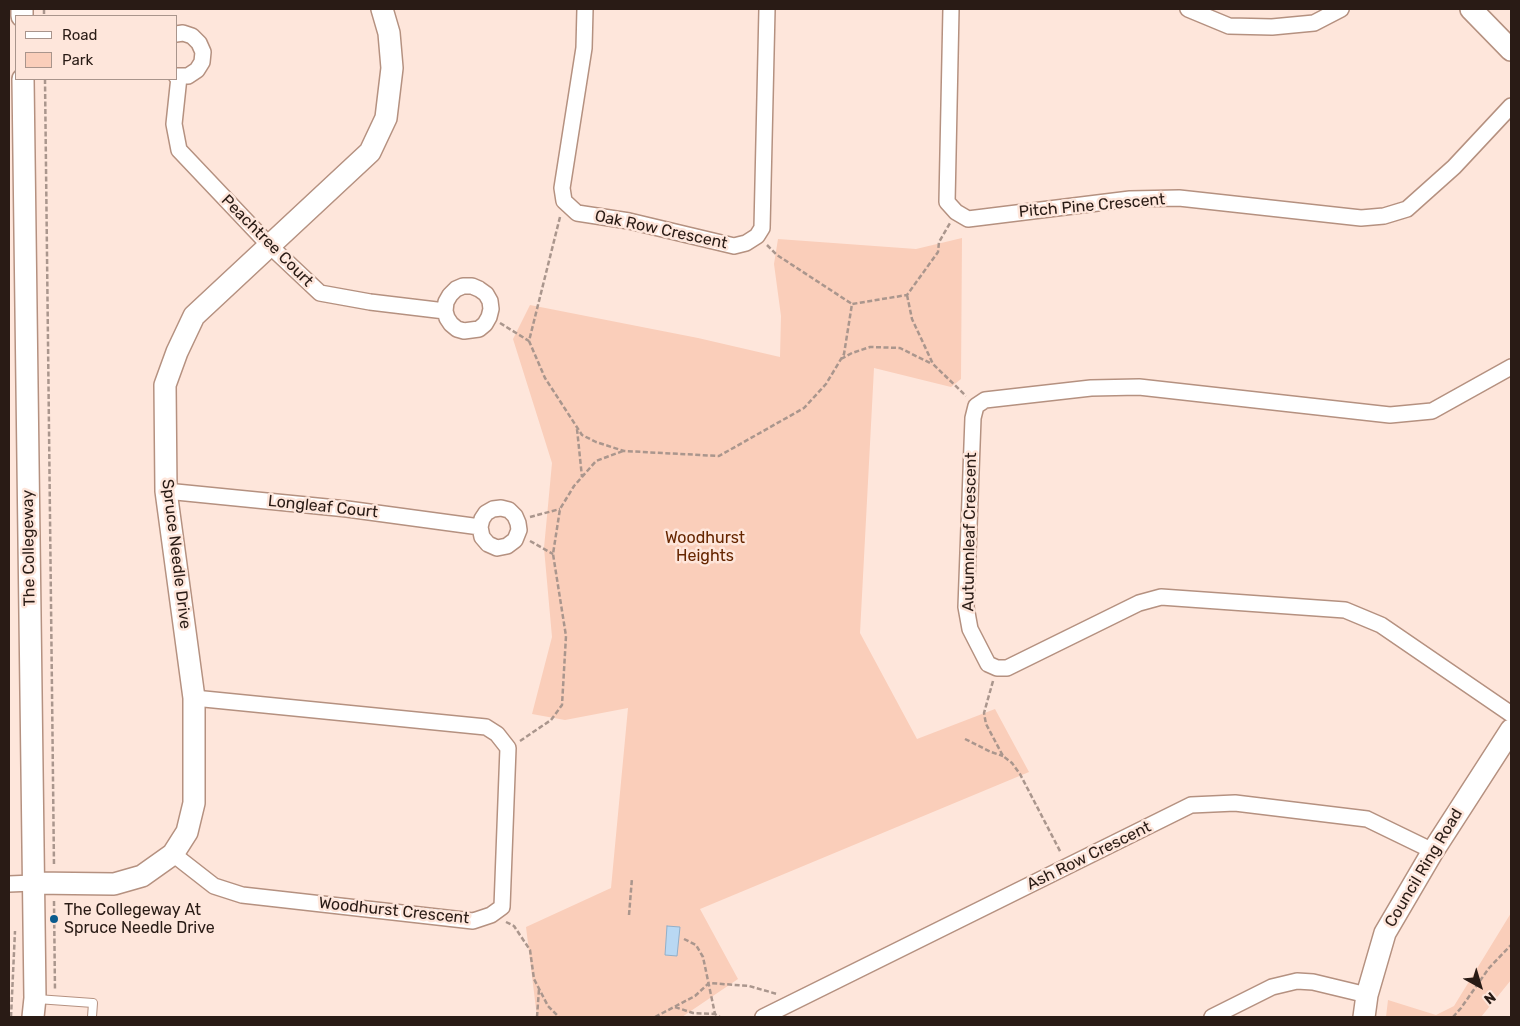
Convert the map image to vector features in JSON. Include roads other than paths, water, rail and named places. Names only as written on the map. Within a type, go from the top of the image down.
[{"type":"street","name":"Spruce Needle Drive","points":[[33,883],[114,884],[142,876],[173,854],[187,832],[194,803],[194,698],[166,491],[165,385],[176,352],[194,316],[370,152],[386,118],[392,68],[388,34],[382,9]]},
{"type":"street","name":"Oak Row Crescent","points":[[584,9],[584,48],[562,188],[564,201],[577,213],[629,220],[734,246],[746,243],[757,236],[762,228],[767,9]]},
{"type":"street","name":"Pitch Pine Crescent","points":[[952,9],[947,202],[956,212],[968,219],[1130,200],[1180,198],[1361,218],[1384,216],[1407,209],[1454,167],[1511,106]]},
{"type":"street","points":[[1188,9],[1228,26],[1272,26],[1314,23],[1341,9]]},
{"type":"street","points":[[1471,9],[1511,50]]},
{"type":"street","name":"Peachtree Court","points":[[178,34],[183,33],[192,36],[199,43],[203,52],[202,62],[197,70],[188,76],[178,77]]},
{"type":"street","name":"The Collegeway","points":[[23,80],[33,883],[41,1005]]},
{"type":"street","name":"Peachtree Court","points":[[178,80],[174,124],[179,150],[270,246],[320,293],[370,302],[445,310]]},
{"type":"street","points":[[464,286],[472,286],[486,294],[490,301],[491,309],[489,318],[479,329],[464,331],[457,329],[451,324],[445,310],[446,302],[450,295],[456,289],[464,286]]},
{"type":"street","name":"Autumnleaf Crescent","points":[[1511,367],[1432,411],[1390,415],[1139,388],[1091,388],[985,400],[976,406],[973,418],[966,607],[970,629],[988,664],[997,668],[1007,668],[1140,603],[1161,597],[1345,610],[1381,625],[1511,714]]},
{"type":"street","name":"Longleaf Court","points":[[166,491],[348,508],[480,527]]},
{"type":"street","points":[[501,508],[509,510],[515,516],[519,530],[515,540],[507,546],[498,548],[488,544],[482,537],[480,527],[486,513],[493,509],[501,508]]},
{"type":"street","name":"Woodhurst Crescent","points":[[173,854],[214,886],[242,895],[473,921],[491,915],[502,907],[508,748],[497,734],[486,727],[194,698]]},
{"type":"street","name":"Council Ring Road","points":[[1364,1017],[1367,995],[1385,933],[1433,851],[1511,730]]},
{"type":"street","name":"Ash Row Crescent","points":[[763,1017],[1191,805],[1235,803],[1368,819],[1433,851]]},
{"type":"street","points":[[9,884],[33,883]]},
{"type":"street","points":[[1212,1017],[1272,987],[1297,981],[1314,982],[1367,995]]},
{"type":"lane","points":[[41,1005],[93,1003],[92,1017]]},
{"type":"place","name":"The Collegeway At Spruce Needle Drive","points":[[54,919]]},
{"type":"park label","name":"Woodhurst Heights","points":[[705,547]]}]
